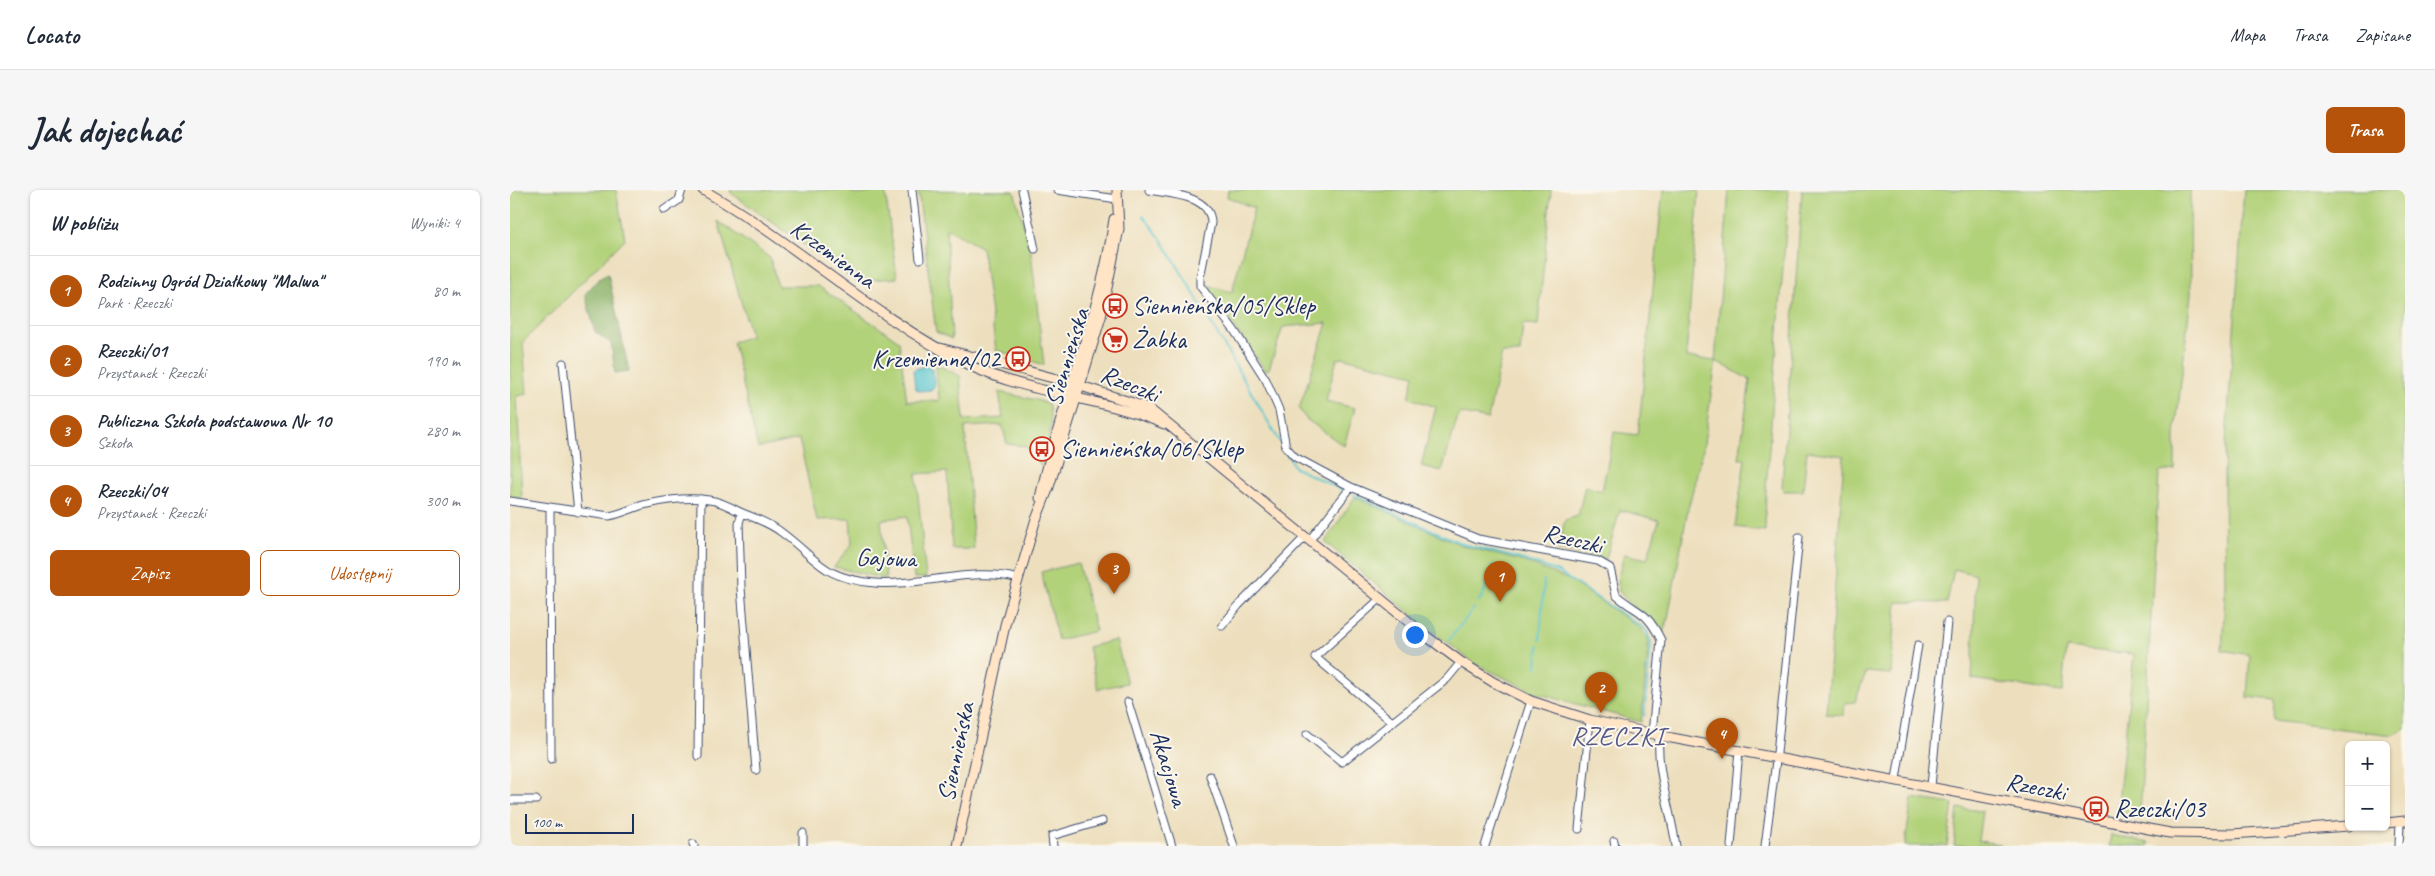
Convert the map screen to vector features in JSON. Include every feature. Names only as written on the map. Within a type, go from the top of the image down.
[{"type":"main road","name":"Krzemienna","points":[[703,190],[885,316],[966,363],[990,373],[1072,397]]},
{"type":"main road","name":"Siennieńska","points":[[957,846],[993,674],[1035,522],[1049,487],[1072,397],[1072,383],[1094,312],[1110,247],[1117,194]]},
{"type":"main road","name":"Siennieńska","points":[[1072,397],[1081,386],[1101,318],[1117,245],[1119,229],[1117,194]]},
{"type":"main road","name":"Krzemienna","points":[[940,348],[1072,383]]},
{"type":"main road","name":"Rzeczki","points":[[1072,383],[1148,408],[1460,662],[1531,700],[1590,720],[1656,735],[1896,779],[2132,826],[2191,835],[2345,826]]},
{"type":"main road","name":"Rzeczki","points":[[1072,397],[1136,414],[1171,428]]},
{"type":"street","points":[[664,210],[679,200],[682,190]]},
{"type":"street","points":[[912,190],[920,259]]},
{"type":"street","points":[[1022,190],[1035,249]]},
{"type":"street","points":[[1058,190],[1117,194]]},
{"type":"street","name":"Rzeczki","points":[[1149,190],[1185,196],[1208,208],[1211,223],[1200,286],[1234,330],[1266,380],[1275,399],[1284,440],[1290,452],[1305,463],[1351,487],[1478,539],[1606,564],[1612,572],[1616,595],[1644,613],[1654,626],[1661,640],[1656,735],[1676,846]]},
{"type":"street","points":[[563,362],[578,512]]},
{"type":"street","points":[[1222,626],[1239,605],[1307,539],[1351,487]]},
{"type":"street","points":[[698,756],[701,499]]},
{"type":"street","name":"Gajowa","points":[[510,501],[609,516],[621,514],[647,504],[701,499],[713,500],[780,530],[814,561],[840,576],[874,583],[966,576],[1004,576],[1018,579]]},
{"type":"street","points":[[550,508],[551,759]]},
{"type":"street","points":[[742,513],[739,523],[741,588],[756,770]]},
{"type":"street","points":[[1765,846],[1799,537]]},
{"type":"street","points":[[1381,598],[1315,658],[1391,721]]},
{"type":"street","points":[[1931,786],[1947,622]]},
{"type":"street","points":[[1896,779],[1918,645]]},
{"type":"street","points":[[1307,734],[1342,762],[1391,721],[1447,679],[1460,662]]},
{"type":"street","points":[[1485,846],[1531,700]]},
{"type":"street","name":"Akacjowa","points":[[1128,702],[1172,846]]},
{"type":"street","points":[[1580,829],[1590,720]]},
{"type":"street","points":[[1731,846],[1739,750]]},
{"type":"street","name":"Akacjowa","points":[[1210,776],[1234,846]]},
{"type":"street","points":[[510,800],[536,800]]},
{"type":"street","points":[[1053,846],[1052,836],[1102,821]]},
{"type":"street","points":[[2399,846],[2402,821]]},
{"type":"street","points":[[803,833],[803,846]]},
{"type":"green space","points":[[510,190],[616,190],[625,239],[523,342],[527,394],[517,396],[522,499],[510,496]]},
{"type":"green space","points":[[730,190],[847,190],[857,195],[885,190],[897,278],[855,281],[731,193]]},
{"type":"green space","points":[[918,190],[1014,191],[1031,252],[1044,365],[996,350],[982,248],[946,228],[952,339],[936,332]]},
{"type":"green space","points":[[1228,190],[1551,190],[1538,325],[1523,324],[1520,353],[1502,353],[1488,419],[1459,413],[1442,471],[1421,466],[1436,407],[1409,398],[1414,375],[1344,358],[1337,359],[1326,401],[1355,408],[1344,446],[1306,419],[1299,409],[1327,323],[1283,327],[1269,369],[1265,370],[1203,284],[1232,292],[1254,208],[1227,197]]},
{"type":"green space","points":[[1663,190],[1699,190],[1686,357],[1715,361],[1729,190],[1789,190],[1766,488],[1765,531],[1735,527],[1745,459],[1739,459],[1750,380],[1716,361],[1703,450],[1688,509],[1668,618],[1661,640],[1619,591],[1617,582],[1624,554],[1647,559],[1659,520],[1620,510],[1606,559],[1558,549],[1565,520],[1578,516],[1585,486],[1602,491],[1614,432],[1638,435]]},
{"type":"green space","points":[[1802,190],[2190,190],[2191,294],[2175,435],[2175,470],[2159,472],[2140,815],[2117,812],[2134,654],[2066,648],[2062,692],[1972,679],[1976,575],[1954,569],[1947,603],[1897,602],[1891,674],[1866,672],[1855,702],[1845,703],[1844,715],[1826,714],[1844,456],[1807,451],[1803,491],[1783,491],[1782,487]]},
{"type":"green space","points":[[2244,190],[2405,190],[2405,728],[2394,735],[2274,721],[2275,700],[2247,697],[2250,655],[2222,650],[2225,596],[2224,470]]},
{"type":"green space","points":[[718,221],[770,258],[778,286],[818,286],[899,341],[907,401],[939,401],[936,364],[960,376],[964,420],[1003,418],[999,392],[1041,401],[1049,405],[1051,424],[1043,468],[1025,446],[1007,444],[1002,425],[965,427],[974,549],[952,549],[947,472],[916,474],[926,578],[914,578],[907,516],[881,520],[886,579],[834,567],[852,544],[850,519],[817,520],[799,439],[758,448],[733,342],[751,336]]},
{"type":"green space","points":[[608,274],[629,371],[615,373],[611,343],[595,332],[585,294],[600,278]]},
{"type":"green space","points":[[1355,497],[1461,545],[1528,563],[1569,580],[1639,627],[1649,640],[1641,722],[1536,693],[1474,663],[1423,624],[1325,542]]},
{"type":"green space","points":[[1078,563],[1096,631],[1058,640],[1041,572]]},
{"type":"green space","points":[[1116,640],[1127,683],[1098,689],[1088,647]]},
{"type":"green space","points":[[1912,798],[1953,804],[1947,846],[1905,846]]},
{"type":"green space","points":[[1958,808],[1982,811],[1978,841],[2001,844],[2000,846],[1954,846]]},
{"type":"green space","points":[[2111,835],[2149,843],[2148,846],[2109,846]]},
{"type":"water","points":[[927,365],[932,369],[935,385],[931,390],[919,391],[915,388],[913,370]]},
{"type":"waterway","points":[[1143,215],[1161,239],[1189,285],[1295,468],[1345,491]]},
{"type":"waterway","points":[[1354,495],[1463,544],[1524,560],[1558,572],[1642,627],[1647,632],[1651,644],[1644,716]]},
{"type":"waterway","points":[[1478,602],[1483,595],[1493,565]]},
{"type":"waterway","points":[[1540,640],[1544,580]]},
{"type":"waterway","points":[[1449,640],[1474,608]]},
{"type":"waterway","points":[[1537,667],[1539,645]]},
{"type":"place","name":"Siennieńska/05/Sklep","points":[[1115,306]]},
{"type":"place","name":"Żabka","points":[[1115,340]]},
{"type":"place","name":"Krzemienna/02","points":[[1018,359]]},
{"type":"place","name":"Siennieńska/06/Sklep","points":[[1042,449]]},
{"type":"place","name":"Publiczna Szkoła podstawowa Nr 10","points":[[1114,594]]},
{"type":"place","name":"Rodzinny Ogród Działkowy \"Malwa\"","points":[[1500,602]]},
{"type":"place","name":"Rzeczki/01","points":[[1601,713]]},
{"type":"place","name":"Rzeczki/04","points":[[1722,759]]},
{"type":"place","name":"Rzeczki/03","points":[[2096,809]]},
{"type":"district","name":"RZECZKI","points":[[1618,736]]}]
